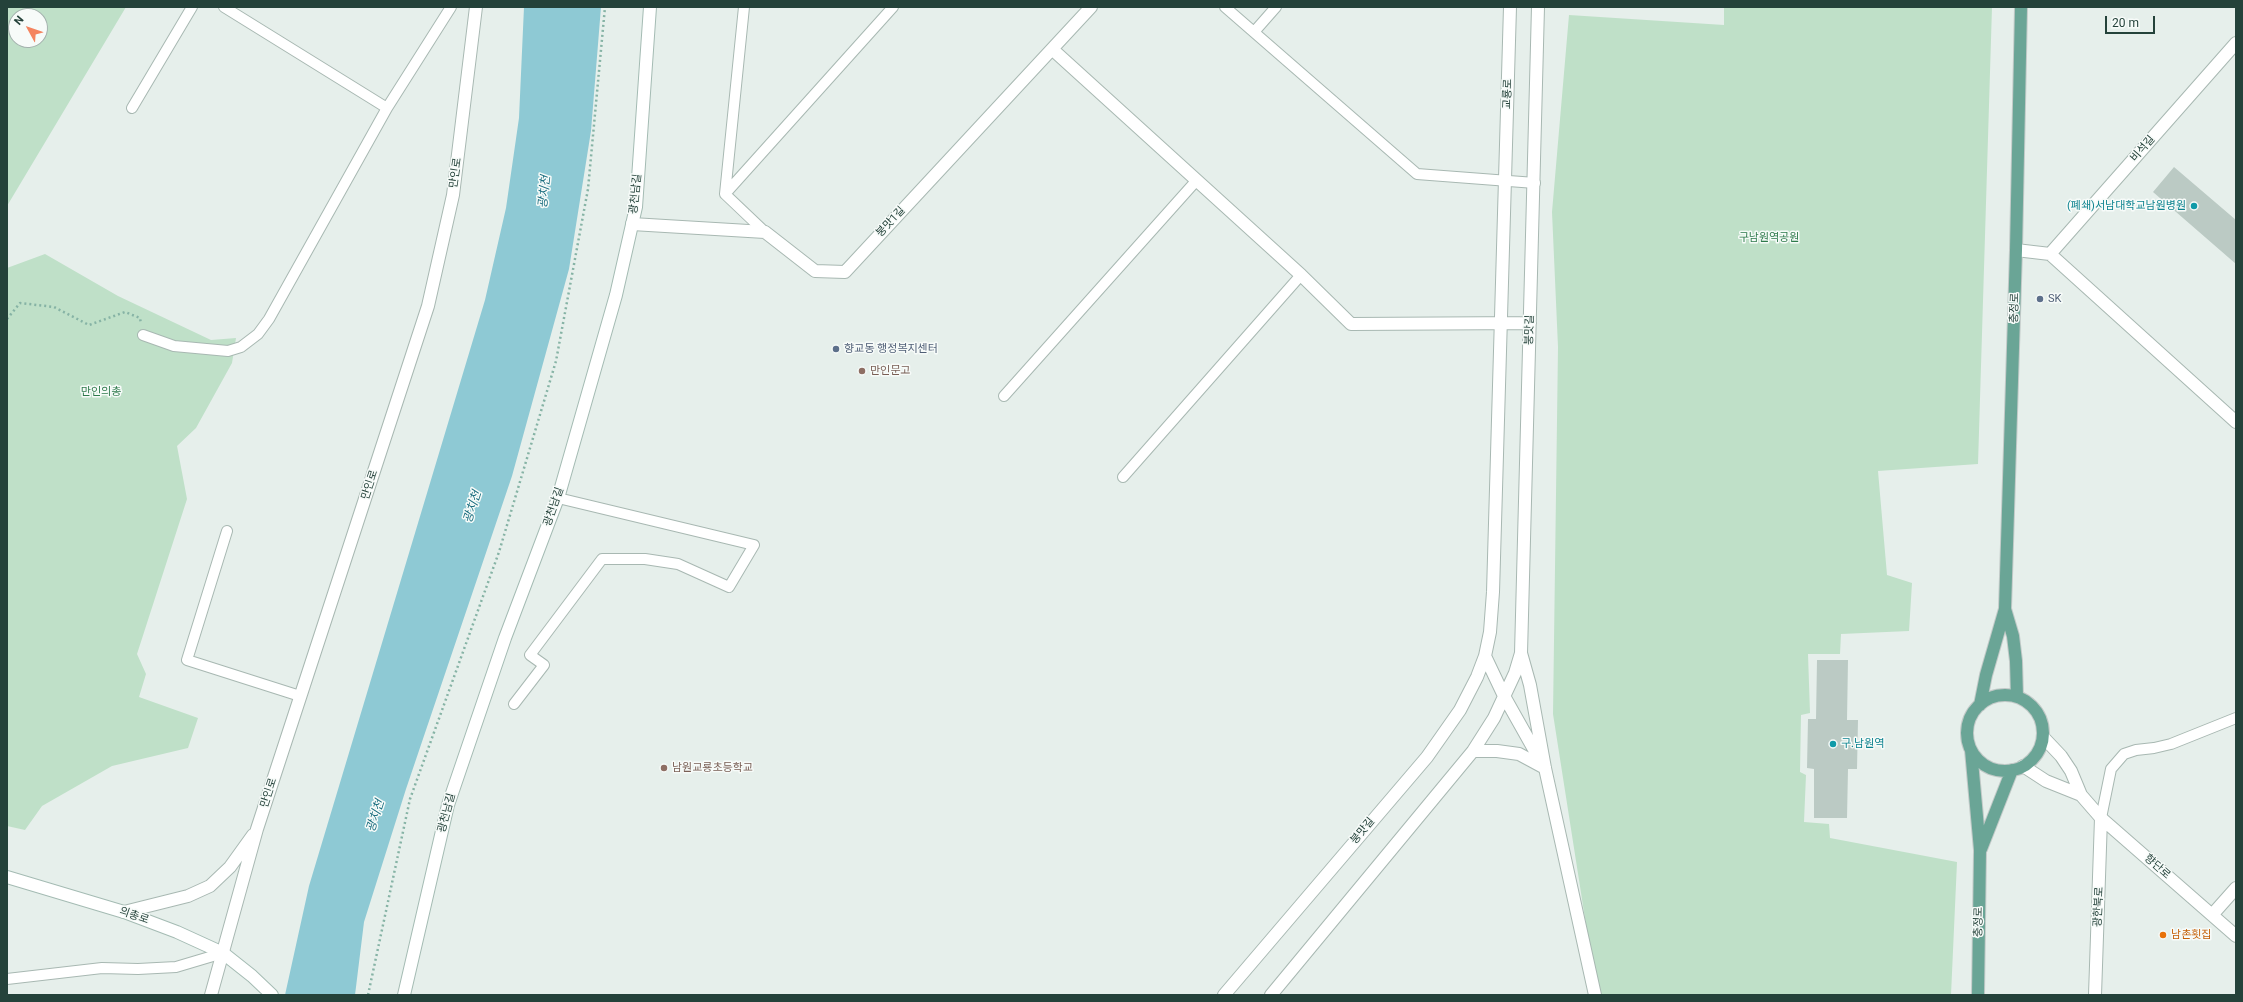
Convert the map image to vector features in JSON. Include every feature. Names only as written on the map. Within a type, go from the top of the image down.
[{"type":"main road","name":"충정로","points":[[1980,705],[1986,675],[2005,609],[2016,250],[2021,7]]},
{"type":"main road","name":"충정로","points":[[2005,609],[2013,636],[2016,661],[2017,697]]},
{"type":"main road","points":[[2004,695],[2017,697],[2028,703],[2037,712],[2042,724],[2043,737],[2040,749],[2033,759],[2017,768],[2000,770],[1988,767],[1978,759],[1972,750],[1968,738],[1968,726],[1972,715],[1980,705],[1992,698],[2004,695]]},
{"type":"main road","name":"충정로","points":[[1972,750],[1980,850],[1978,995]]},
{"type":"main road","name":"충정로","points":[[1980,850],[2017,768]]},
{"type":"street","name":"만인로","points":[[211,995],[258,829],[428,306],[453,195],[476,7]]},
{"type":"street","name":"광천남길","points":[[404,995],[448,805],[505,638],[558,498],[616,295],[636,207],[650,7]]},
{"type":"street","name":"붕맛1길","points":[[765,232],[815,271],[845,272],[1091,7]]},
{"type":"street","name":"교룡로","points":[[1505,182],[1510,7]]},
{"type":"street","name":"붕맛길","points":[[1271,995],[1473,752],[1494,718],[1515,673],[1521,653],[1535,183],[1538,7]]},
{"type":"street","name":"비석길","points":[[2050,254],[2236,43]]},
{"type":"street","points":[[1052,49],[1301,276],[1351,324],[1530,323]]},
{"type":"street","name":"붕맛길","points":[[1224,995],[1427,757],[1460,710],[1477,677],[1485,656],[1490,632],[1494,592],[1505,182]]},
{"type":"street","points":[[632,224],[765,232]]},
{"type":"street","points":[[2016,250],[2050,254],[2236,422]]},
{"type":"street","name":"붕맛길","points":[[1521,653],[1530,685],[1545,768],[1595,995]]},
{"type":"street","name":"붕맛길","points":[[1485,656],[1504,696],[1545,768]]},
{"type":"street","name":"향단로","points":[[2043,737],[2061,756],[2071,771],[2081,795],[2101,818],[2236,936]]},
{"type":"street","points":[[1473,752],[1497,751],[1519,754],[1545,768]]},
{"type":"street","name":"향단로","points":[[2017,768],[2081,795]]},
{"type":"street","name":"광한북로","points":[[2095,995],[2101,818]]},
{"type":"street","points":[[124,912],[188,896],[210,886],[230,867],[258,829]]},
{"type":"street","name":"의총로","points":[[7,877],[124,912],[177,932],[223,953],[252,976],[272,995]]},
{"type":"street","points":[[2212,915],[2236,888]]},
{"type":"lane","points":[[132,108],[192,7]]},
{"type":"lane","points":[[224,7],[387,108]]},
{"type":"lane","points":[[143,335],[174,346],[228,351],[241,347],[258,334],[269,319],[387,108],[451,7]]},
{"type":"lane","points":[[725,194],[744,7]]},
{"type":"lane","points":[[725,194],[893,7]]},
{"type":"lane","points":[[1225,7],[1417,174],[1505,182],[1535,183]]},
{"type":"lane","points":[[1254,32],[1276,7]]},
{"type":"lane","points":[[1004,396],[1196,181]]},
{"type":"lane","points":[[725,194],[765,232]]},
{"type":"lane","points":[[1123,477],[1301,276]]},
{"type":"lane","points":[[514,704],[544,665],[530,655],[602,559],[645,559],[678,564],[729,587],[754,545],[558,498]]},
{"type":"lane","points":[[227,532],[187,660],[300,696]]},
{"type":"lane","points":[[2101,818],[2111,769],[2124,754],[2136,750],[2171,744],[2236,718]]},
{"type":"lane","points":[[7,979],[102,968],[138,969],[176,967],[223,953]]},
{"type":"path","points":[[368,995],[410,799],[499,552],[556,361],[588,189],[605,7]]},
{"type":"path","points":[[7,319],[20,303],[54,307],[89,325],[125,312],[140,318],[143,335]]},
{"type":"green space","points":[[7,7],[126,7],[7,206]]},
{"type":"green space","name":"구남원역공원","points":[[1724,7],[1992,7],[1978,464],[1878,471],[1887,575],[1912,583],[1909,631],[1841,634],[1840,654],[1808,654],[1810,713],[1801,715],[1800,772],[1806,775],[1804,822],[1829,824],[1830,838],[1957,862],[1951,995],[1597,995],[1553,714],[1558,347],[1552,212],[1569,15],[1724,25]]},
{"type":"green space","name":"만인의총","points":[[45,254],[118,296],[211,340],[236,338],[232,363],[196,428],[177,446],[187,499],[137,654],[146,674],[139,697],[198,718],[188,748],[112,766],[42,806],[25,830],[7,826],[7,268]]},
{"type":"water","name":"광치천","points":[[524,7],[601,7],[591,131],[569,269],[512,476],[406,789],[364,922],[355,995],[285,995],[309,886],[485,300],[506,208],[519,118]]},
{"type":"building","name":"(폐쇄)서남대학교남원병원","points":[[2174,167],[2236,220],[2236,264],[2153,192]]},
{"type":"building","name":"구.남원역","points":[[1817,660],[1848,660],[1847,720],[1858,720],[1857,769],[1848,769],[1847,818],[1814,818],[1814,769],[1807,768],[1808,719],[1816,719]]},
{"type":"place","name":"(폐쇄)서남대학교남원병원","points":[[2194,206]]},
{"type":"place","name":"SK","points":[[2040,299]]},
{"type":"place","name":"향교동 행정복지센터","points":[[836,349]]},
{"type":"place","name":"만인문고","points":[[862,371]]},
{"type":"place","name":"구.남원역","points":[[1833,744]]},
{"type":"place","name":"남원교룡초등학교","points":[[664,768]]},
{"type":"place","name":"남촌횟집","points":[[2163,935]]}]
